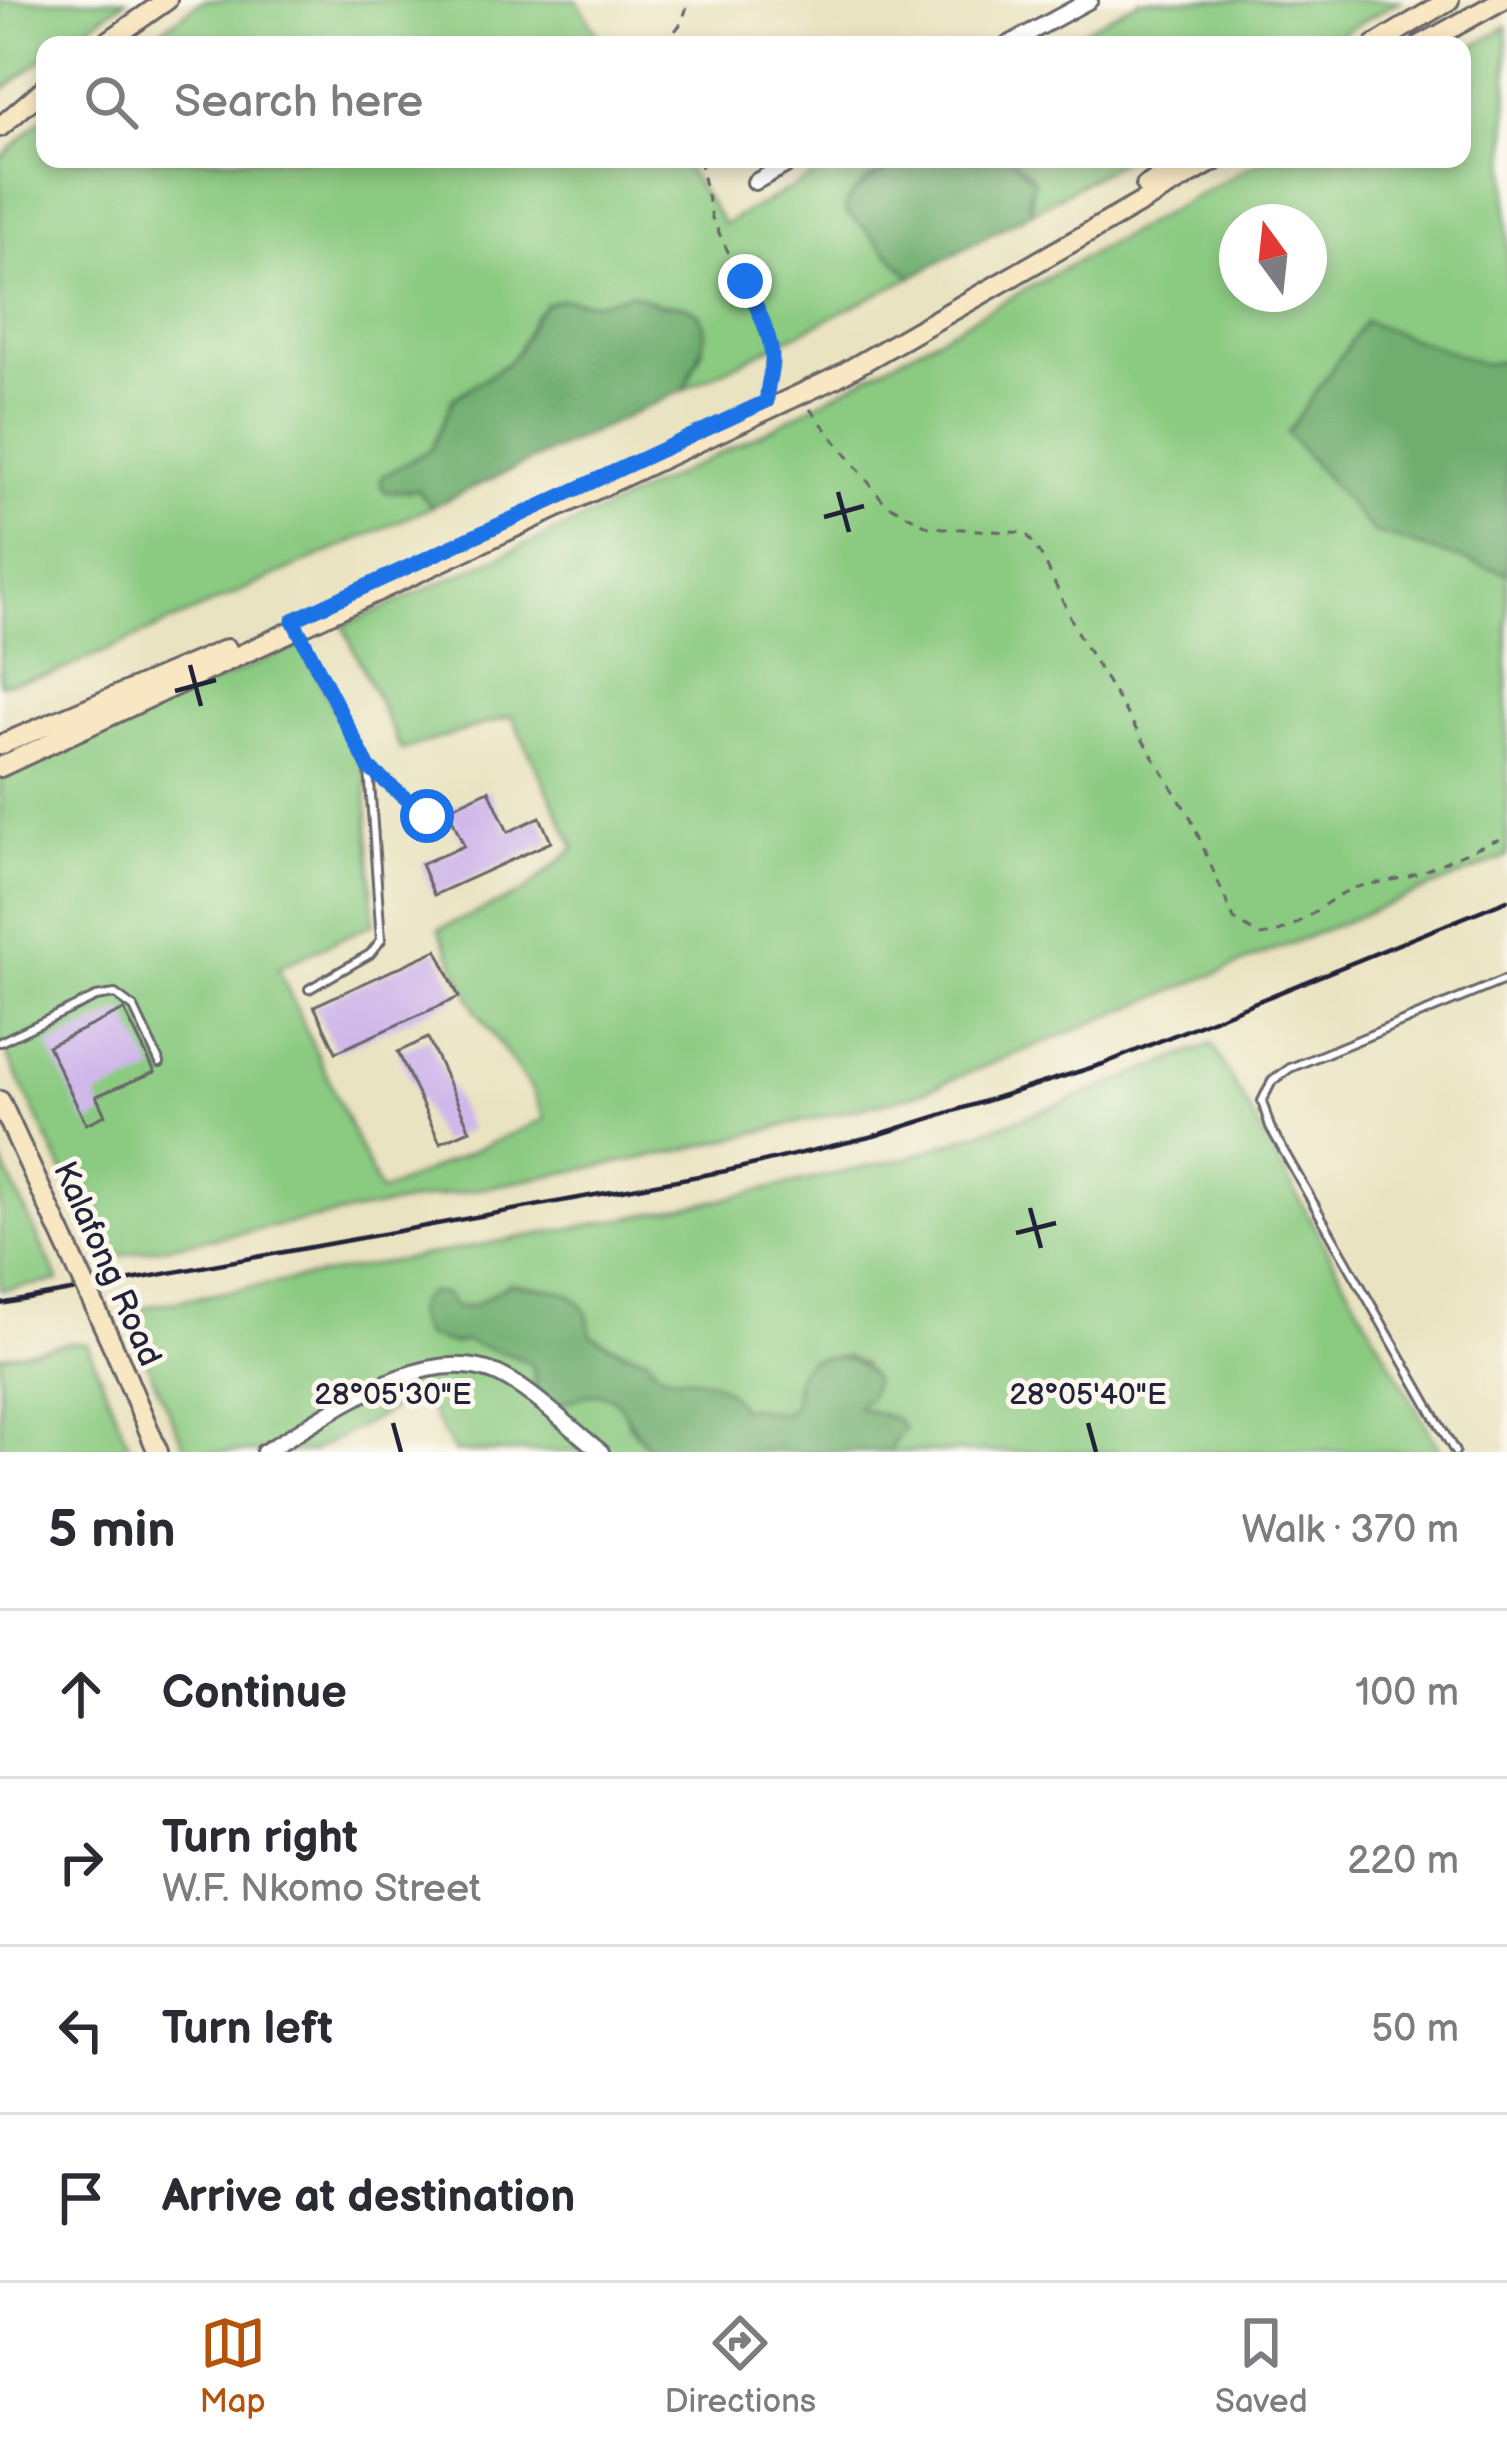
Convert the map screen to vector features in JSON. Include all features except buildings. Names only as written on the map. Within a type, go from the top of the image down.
[{"type":"main road","points":[[116,36],[167,0]]},
{"type":"main road","points":[[1390,36],[1449,0]]},
{"type":"main road","points":[[1437,36],[1502,0]]},
{"type":"main road","points":[[0,128],[36,96]]},
{"type":"main road","points":[[0,766],[767,401],[970,290],[1174,168]]},
{"type":"main road","points":[[0,745],[296,624],[794,398],[917,333],[1201,168]]},
{"type":"main road","name":"Kalafong Road","points":[[0,1101],[158,1452]]},
{"type":"street","points":[[1020,36],[1060,7],[1090,0]]},
{"type":"street","points":[[755,182],[781,168]]},
{"type":"street","points":[[264,1452],[398,1378],[444,1364],[499,1374],[602,1452]]},
{"type":"lane","points":[[296,624],[369,768],[381,940],[370,954],[309,988]]},
{"type":"lane","points":[[369,768],[427,816]]},
{"type":"lane","points":[[1455,1452],[1270,1127],[1262,1101],[1278,1075],[1507,979]]},
{"type":"lane","points":[[0,1042],[96,997],[115,994],[130,1004],[160,1063]]},
{"type":"path","points":[[671,36],[689,0]]},
{"type":"path","points":[[701,168],[712,218],[767,334],[772,362],[767,401]]},
{"type":"path","points":[[794,398],[815,413],[885,502],[929,527],[1026,533],[1044,560],[1079,636],[1190,817],[1234,919],[1259,937],[1275,935],[1310,918],[1348,890],[1413,875],[1472,847],[1507,837]]},
{"type":"green space","points":[[0,0],[126,0],[75,36],[36,36],[36,64],[0,92]]},
{"type":"green space","points":[[203,0],[577,0],[599,36],[153,36]]},
{"type":"green space","points":[[1140,0],[1400,0],[1338,36],[1074,36]]},
{"type":"green space","points":[[1507,26],[1507,857],[913,1095],[671,1153],[105,1258],[0,1040],[0,778],[301,644],[365,772],[374,923],[278,968],[380,1192],[545,1119],[532,1090],[476,1011],[439,929],[522,893],[575,848],[512,716],[401,750],[343,626],[606,509],[776,426],[1248,168],[1471,168],[1471,48]]},
{"type":"green space","points":[[36,125],[36,168],[686,168],[724,224],[829,168],[889,168],[862,185],[845,212],[912,277],[684,390],[703,349],[684,305],[657,304],[632,293],[597,303],[563,300],[534,317],[518,351],[506,364],[453,399],[431,449],[382,477],[419,490],[431,507],[53,674],[0,684],[0,159]]},
{"type":"green space","points":[[897,168],[1020,168],[1034,181],[1029,200],[1032,212],[912,277],[845,212],[853,193]]},
{"type":"green space","points":[[1022,168],[1108,168],[1032,212],[1031,175]]},
{"type":"green space","points":[[632,293],[659,304],[687,307],[703,323],[702,345],[684,390],[431,507],[419,490],[386,492],[381,486],[382,477],[431,449],[453,399],[506,364],[546,304],[562,299],[597,303]]},
{"type":"green space","points":[[1365,321],[1483,364],[1507,361],[1507,573],[1373,532],[1287,433]]},
{"type":"green space","points":[[1212,1044],[1441,1452],[888,1452],[904,1428],[896,1419],[856,1406],[863,1364],[846,1356],[809,1360],[798,1375],[793,1404],[787,1411],[739,1408],[717,1386],[664,1373],[647,1357],[593,1336],[511,1283],[474,1305],[456,1308],[465,1340],[528,1363],[534,1368],[534,1386],[611,1395],[624,1406],[629,1425],[652,1452],[454,1452],[421,1394],[311,1452],[187,1452],[123,1311],[697,1205],[910,1157]]},
{"type":"green space","points":[[0,1157],[51,1265],[59,1281],[0,1290]]},
{"type":"green space","points":[[511,1283],[565,1293],[583,1307],[591,1335],[623,1352],[647,1357],[664,1373],[716,1384],[740,1408],[787,1411],[793,1404],[798,1375],[809,1360],[838,1357],[853,1361],[874,1380],[870,1395],[857,1407],[896,1419],[904,1428],[888,1452],[652,1452],[623,1409],[606,1395],[594,1394],[555,1407],[538,1391],[534,1368],[520,1358],[465,1341],[453,1344],[424,1336],[415,1314],[428,1293],[445,1294],[456,1308],[474,1305]]},
{"type":"green space","points":[[87,1344],[132,1452],[0,1452],[0,1356]]},
{"type":"railway","points":[[0,1304],[726,1171],[874,1136],[1103,1064],[1507,900]]},
{"type":"route","points":[[427,816],[369,768],[293,620],[767,401],[772,362],[767,334],[745,281]]}]
